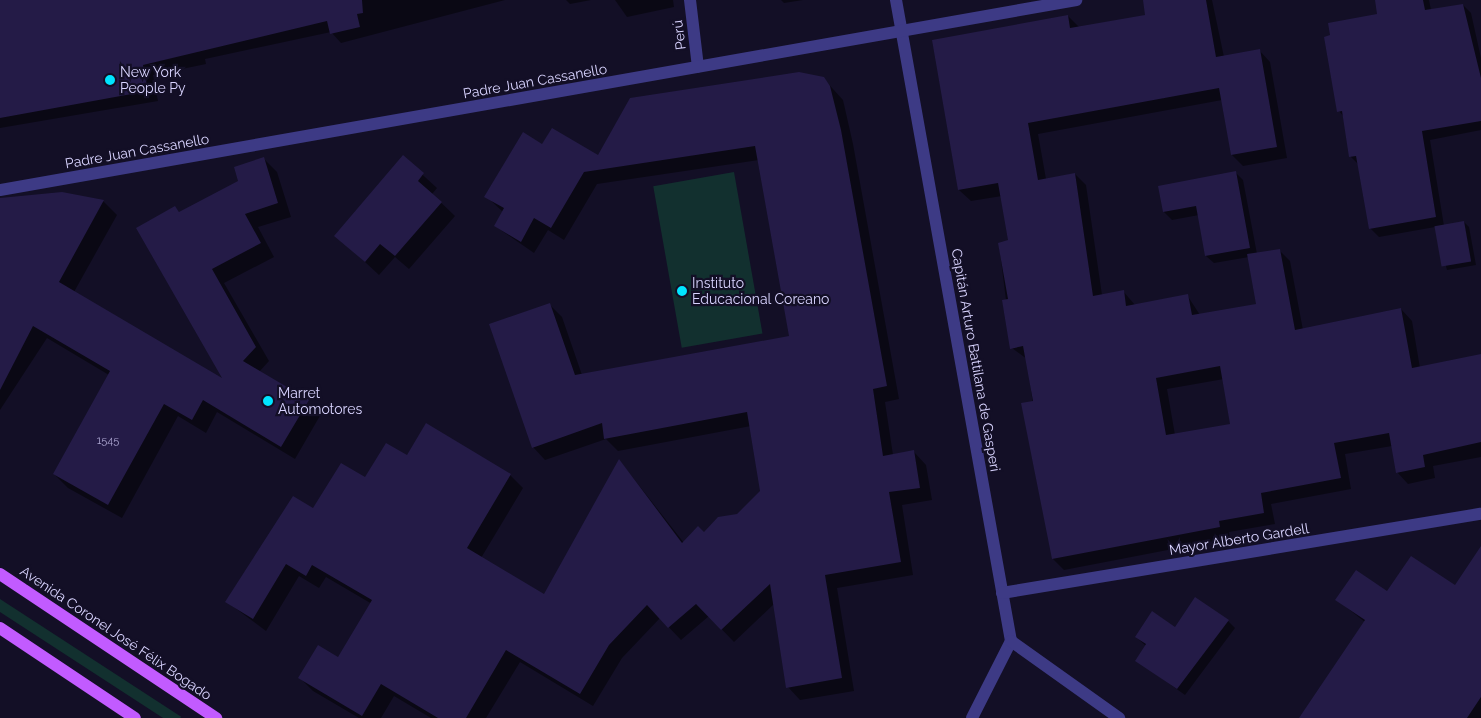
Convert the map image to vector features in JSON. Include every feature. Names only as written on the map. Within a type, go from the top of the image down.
[{"type":"main road","name":"Avenida Coronel José Félix Bogado","points":[[0,574],[216,718]]},
{"type":"main road","points":[[0,628],[135,718]]},
{"type":"street","name":"Perú","points":[[690,0],[698,67]]},
{"type":"street","name":"Capitán Arturo Battilana de Gasperi","points":[[896,0],[1011,641]]},
{"type":"street","name":"Padre Juan Cassanello","points":[[0,190],[1076,0]]},
{"type":"street","name":"Mayor Alberto Gardell","points":[[1002,593],[1481,514]]},
{"type":"street","points":[[972,718],[1011,641],[1119,718]]},
{"type":"green space","points":[[734,172],[762,334],[682,348],[653,186]]},
{"type":"green space","points":[[0,599],[181,717],[163,718],[0,612]]},
{"type":"building","points":[[0,0],[362,0],[363,13],[357,14],[360,27],[330,34],[327,21],[143,65],[148,91],[0,118]]},
{"type":"building","points":[[1143,0],[1206,0],[1216,57],[1260,49],[1277,147],[1231,155],[1219,88],[1028,123],[1038,180],[1075,173],[1093,296],[1124,290],[1126,306],[1188,294],[1192,315],[1256,304],[1247,254],[1280,249],[1295,330],[1401,308],[1412,368],[1481,354],[1481,442],[1423,455],[1425,467],[1396,473],[1389,433],[1334,443],[1341,478],[1261,493],[1264,513],[1219,521],[1220,527],[1052,559],[1021,403],[1033,401],[1023,346],[1010,349],[1002,300],[1008,299],[998,243],[1008,240],[998,183],[958,190],[932,40],[1068,15],[1070,28],[1145,15]],"holes":[[[1220,366],[1230,424],[1166,435],[1156,378]]]},
{"type":"building","points":[[1375,0],[1423,0],[1425,10],[1463,4],[1481,78],[1481,121],[1422,131],[1436,217],[1369,229],[1356,156],[1349,157],[1342,111],[1337,112],[1324,37],[1330,35],[1328,23],[1377,14]]},
{"type":"building","points":[[799,72],[824,77],[830,86],[841,130],[887,386],[873,389],[883,456],[914,450],[920,488],[889,492],[901,562],[825,575],[842,678],[786,688],[770,584],[721,630],[696,604],[668,628],[647,605],[609,645],[580,694],[506,650],[466,718],[438,718],[381,684],[362,716],[298,678],[318,645],[338,657],[372,600],[312,565],[306,576],[286,564],[253,619],[225,602],[293,496],[313,508],[341,463],[365,477],[386,443],[407,455],[426,423],[511,474],[467,548],[544,594],[619,459],[682,543],[698,526],[704,532],[718,517],[737,514],[760,491],[747,412],[604,439],[602,423],[532,448],[489,324],[550,303],[575,375],[789,336],[755,146],[584,172],[551,228],[534,218],[521,242],[494,226],[504,208],[484,197],[523,132],[542,144],[552,128],[598,155],[630,98]]},
{"type":"building","points":[[403,155],[424,173],[418,181],[442,202],[395,256],[380,244],[365,262],[334,236]]},
{"type":"building","points":[[264,157],[278,203],[245,214],[261,243],[212,269],[256,347],[243,361],[309,400],[281,447],[203,400],[192,420],[164,404],[108,505],[53,474],[110,371],[33,326],[0,390],[0,198],[62,192],[104,200],[59,282],[222,378],[136,228],[175,206],[179,212],[238,181],[234,167]]},
{"type":"building","points":[[1236,171],[1250,248],[1205,256],[1196,206],[1163,212],[1158,186]]},
{"type":"building","points":[[1464,221],[1471,261],[1442,267],[1434,226]]},
{"type":"building","points":[[1481,546],[1481,697],[1467,718],[1299,718],[1365,620],[1335,600],[1356,570],[1387,591],[1411,556],[1455,585]]},
{"type":"building","points":[[1195,597],[1229,620],[1177,689],[1135,661],[1146,644],[1135,637],[1152,611],[1175,627]]},
{"type":"place","name":"New York People Py","points":[[110,80]]},
{"type":"place","name":"Instituto Educacional Coreano","points":[[682,291]]},
{"type":"place","name":"Marret Automotores","points":[[268,401]]}]
